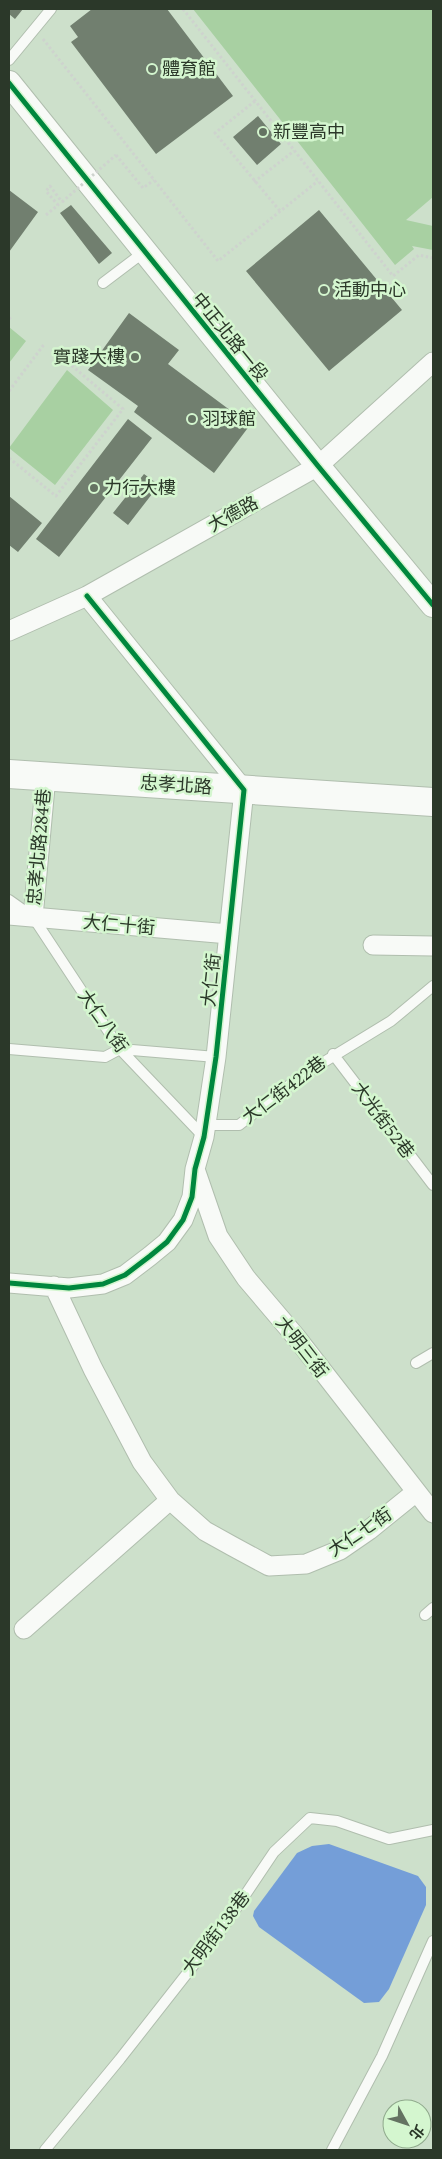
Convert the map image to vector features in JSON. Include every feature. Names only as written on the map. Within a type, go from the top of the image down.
[{"type":"main road","name":"忠孝北路","points":[[9,774],[433,802]]},
{"type":"street","name":"中正北路一段","points":[[9,83],[144,252],[433,605]]},
{"type":"street","name":"大德路","points":[[9,631],[87,596],[318,466],[433,362]]},
{"type":"street","points":[[87,596],[244,790]]},
{"type":"street","name":"忠孝北路284巷","points":[[33,917],[46,776]]},
{"type":"street","name":"大仁街","points":[[9,1283],[70,1288],[103,1284],[125,1275],[150,1256],[166,1242],[183,1220],[192,1197],[195,1169],[205,1131],[216,1057],[244,790]]},
{"type":"street","name":"大仁十街","points":[[9,915],[230,934]]},
{"type":"street","points":[[373,945],[433,946]]},
{"type":"street","name":"大明三街","points":[[195,1169],[218,1236],[246,1278],[296,1337],[433,1513]]},
{"type":"street","name":"大仁七街","points":[[54,1286],[93,1369],[142,1462],[170,1500],[205,1530],[269,1566],[306,1564],[340,1550],[369,1530],[416,1492]]},
{"type":"street","points":[[24,1629],[170,1500]]},
{"type":"lane","points":[[9,60],[51,9]]},
{"type":"lane","points":[[103,283],[144,252]]},
{"type":"lane","name":"大仁八街","points":[[9,900],[33,917],[120,1048],[205,1131]]},
{"type":"lane","name":"大仁街422巷","points":[[205,1131],[239,1125],[301,1076],[333,1054],[391,1021],[433,986]]},
{"type":"lane","points":[[9,1049],[105,1057],[120,1048],[216,1057]]},
{"type":"lane","name":"大光街52巷","points":[[333,1054],[433,1185]]},
{"type":"lane","points":[[416,1363],[433,1353]]},
{"type":"lane","points":[[424,1615],[433,1608]]},
{"type":"lane","name":"大明街138巷","points":[[45,2150],[120,2059],[225,1925],[274,1852],[310,1818],[337,1821],[389,1839],[433,1830]]},
{"type":"lane","points":[[332,2150],[382,2056],[433,1941]]},
{"type":"path","points":[[183,9],[393,276],[419,255],[433,258]]},
{"type":"path","points":[[35,28],[218,260],[318,181]]},
{"type":"path","points":[[255,101],[215,133],[280,211]]},
{"type":"path","points":[[254,182],[294,151]]},
{"type":"path","points":[[46,215],[58,205],[46,191],[50,186],[62,202],[116,155],[143,188],[154,180]]},
{"type":"path","points":[[9,319],[12,315]]},
{"type":"path","points":[[9,391],[45,343]]},
{"type":"path","points":[[9,458],[56,496],[123,410],[58,354]]},
{"type":"green space","points":[[193,9],[433,9],[433,197],[406,220],[433,226],[433,250],[412,246],[414,249],[395,265]]},
{"type":"green space","points":[[9,327],[26,341],[9,363]]},
{"type":"green space","points":[[67,370],[113,410],[55,485],[9,448]]},
{"type":"water","points":[[329,1844],[418,1876],[426,1887],[426,1905],[389,1989],[379,2002],[364,2003],[259,1927],[253,1916],[254,1911],[297,1853],[312,1846]]},
{"type":"building","points":[[9,9],[23,9],[15,19],[9,14]]},
{"type":"building","name":"體育館","points":[[92,9],[167,9],[233,96],[156,154],[71,42],[78,37],[70,26]]},
{"type":"building","points":[[258,116],[281,144],[257,165],[233,137]]},
{"type":"building","points":[[9,190],[38,212],[9,252]]},
{"type":"building","points":[[71,205],[112,253],[99,264],[60,213]]},
{"type":"building","name":"活動中心","points":[[319,210],[402,310],[329,371],[246,271]]},
{"type":"building","points":[[129,313],[179,350],[168,364],[250,425],[214,473],[134,412],[138,406],[88,370]]},
{"type":"building","name":"力行大樓","points":[[128,419],[152,438],[59,557],[36,539]]},
{"type":"building","points":[[144,474],[159,485],[128,525],[113,513]]},
{"type":"building","points":[[9,496],[42,523],[18,552],[9,545]]},
{"type":"cycle path","points":[[9,83],[318,466],[433,605]]},
{"type":"cycle path","points":[[9,1283],[69,1288],[103,1284],[125,1275],[167,1242],[183,1220],[192,1197],[195,1169],[204,1137],[216,1057],[244,790],[87,596]]},
{"type":"place","name":"體育館","points":[[152,69]]},
{"type":"place","name":"新豐高中","points":[[263,132]]},
{"type":"place","name":"活動中心","points":[[324,290]]},
{"type":"place","name":"實踐大樓","points":[[135,357]]},
{"type":"place","name":"羽球館","points":[[192,419]]},
{"type":"place","name":"力行大樓","points":[[94,488]]}]
